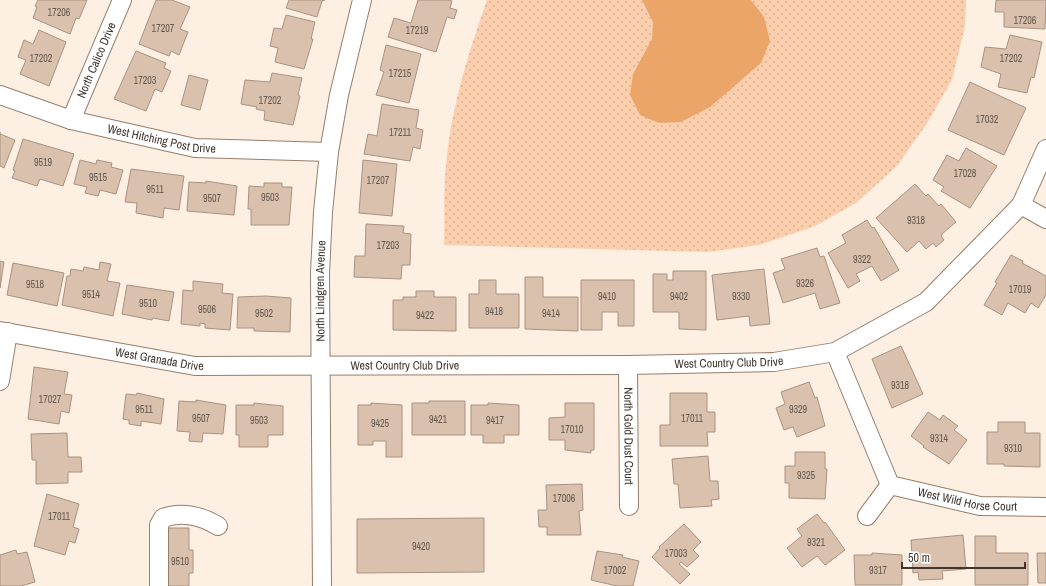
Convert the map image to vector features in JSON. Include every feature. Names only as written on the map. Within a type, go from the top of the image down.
[{"type":"street","name":"North Calico Drive","points":[[71,120],[122,0]]},
{"type":"street","name":"North Lindgren Avenue","points":[[322,586],[320,367],[321,243],[329,152],[344,66],[362,0]]},
{"type":"street","name":"West Hitching Post Drive","points":[[0,95],[71,120],[195,148],[329,152]]},
{"type":"street","name":"West Country Club Drive","points":[[320,367],[628,365],[774,362],[835,352],[926,302],[1021,205],[1046,149]]},
{"type":"street","points":[[1021,205],[1046,219]]},
{"type":"street","points":[[0,381],[4,332]]},
{"type":"street","name":"West Granada Drive","points":[[4,332],[195,366],[320,367]]},
{"type":"street","points":[[835,352],[890,485],[867,516]]},
{"type":"street","name":"North Gold Dust Court","points":[[628,365],[629,506]]},
{"type":"street","name":"West Wild Horse Court","points":[[890,485],[980,506],[1046,507]]},
{"type":"street","points":[[158,586],[159,525],[163,518],[168,516],[193,516],[206,518],[218,526]]},
{"type":"shaded area","points":[[487,0],[966,0],[965,26],[952,80],[926,125],[896,167],[856,203],[813,227],[759,245],[708,252],[444,245],[444,196],[448,144],[461,82]]},
{"type":"shaded area","points":[[642,0],[751,0],[764,17],[770,41],[761,63],[710,107],[681,122],[659,123],[640,115],[630,95],[633,74],[652,39],[653,22]]},
{"type":"building","points":[[38,0],[87,0],[79,19],[76,18],[70,34],[33,18],[37,7],[35,6]]},
{"type":"building","points":[[156,0],[172,0],[190,7],[180,29],[188,32],[179,55],[171,51],[169,56],[139,44]]},
{"type":"building","points":[[289,0],[325,0],[322,1],[317,17],[286,8]]},
{"type":"building","points":[[418,0],[450,0],[452,1],[450,8],[457,10],[454,19],[447,17],[436,52],[388,37],[394,18],[411,23]]},
{"type":"building","points":[[996,0],[1046,0],[1045,29],[1004,27],[1004,12],[995,12]]},
{"type":"building","points":[[286,15],[315,22],[311,39],[313,39],[304,69],[275,62],[278,48],[270,46],[274,28],[282,29]]},
{"type":"building","points":[[39,30],[66,42],[49,86],[20,74],[26,60],[18,57],[24,40],[33,44]]},
{"type":"building","points":[[1010,35],[1042,42],[1034,78],[1031,77],[1027,93],[998,87],[1001,74],[981,67],[985,47],[1006,49]]},
{"type":"building","points":[[386,45],[421,54],[409,103],[376,95],[384,72],[380,70]]},
{"type":"building","points":[[136,51],[166,63],[164,68],[171,71],[162,92],[155,89],[146,111],[114,99]]},
{"type":"building","points":[[272,73],[302,78],[298,95],[300,96],[293,125],[264,120],[265,111],[256,109],[257,107],[241,104],[245,80],[270,82]]},
{"type":"building","points":[[189,75],[208,80],[200,110],[181,105]]},
{"type":"building","points":[[970,82],[1026,108],[1004,155],[948,130]]},
{"type":"building","points":[[382,104],[419,110],[416,128],[423,130],[420,149],[413,147],[410,161],[364,154],[368,134],[377,136]]},
{"type":"building","points":[[0,134],[15,140],[4,168],[0,166]]},
{"type":"building","points":[[23,139],[74,154],[63,186],[40,179],[37,186],[12,178],[15,171],[13,170]]},
{"type":"building","points":[[966,148],[997,166],[970,208],[941,191],[944,187],[933,180],[947,155],[959,161]]},
{"type":"building","points":[[80,160],[96,164],[97,160],[112,163],[111,167],[123,170],[116,194],[100,190],[98,196],[85,193],[87,187],[74,184]]},
{"type":"building","points":[[363,160],[397,164],[392,216],[359,213]]},
{"type":"building","points":[[131,169],[184,176],[179,210],[164,208],[163,218],[136,213],[137,203],[125,202]]},
{"type":"building","points":[[206,181],[237,186],[234,215],[187,211],[189,182],[206,183]]},
{"type":"building","points":[[264,183],[282,183],[282,187],[292,187],[289,225],[251,225],[251,209],[248,209],[249,186],[264,187]]},
{"type":"building","points":[[915,184],[926,196],[928,194],[939,206],[941,204],[956,222],[942,234],[941,236],[944,240],[936,247],[933,243],[926,249],[919,241],[907,252],[876,218]]},
{"type":"building","points":[[867,220],[872,228],[874,227],[899,270],[881,281],[872,266],[856,274],[860,281],[848,288],[828,253],[846,243],[842,235]]},
{"type":"building","points":[[366,224],[404,226],[403,233],[411,234],[410,265],[402,265],[401,279],[354,277],[355,256],[365,256]]},
{"type":"building","points":[[817,248],[820,257],[824,256],[840,303],[820,309],[815,293],[783,303],[773,273],[785,269],[781,259]]},
{"type":"building","points":[[1011,255],[1023,261],[1022,263],[1046,276],[1046,295],[1038,308],[1031,303],[1025,313],[1008,303],[1002,315],[984,305],[997,283],[995,282]]},
{"type":"building","points":[[0,261],[4,262],[0,288]]},
{"type":"building","points":[[100,262],[111,264],[107,281],[120,283],[113,316],[62,305],[67,276],[70,276],[71,269],[83,271],[84,267],[99,270]]},
{"type":"building","points":[[13,263],[64,273],[57,306],[7,295]]},
{"type":"building","points":[[764,269],[770,324],[750,326],[749,316],[717,320],[712,275]]},
{"type":"building","points":[[673,271],[706,271],[706,330],[679,329],[679,312],[653,312],[653,274],[667,274],[667,280],[673,280]]},
{"type":"building","points":[[525,277],[543,277],[543,297],[578,297],[578,331],[525,329]]},
{"type":"building","points":[[479,280],[496,280],[496,294],[519,294],[519,328],[469,328],[469,294],[479,294]]},
{"type":"building","points":[[581,280],[634,280],[634,326],[618,326],[618,312],[602,312],[602,330],[581,330]]},
{"type":"building","points":[[193,281],[223,284],[222,293],[233,294],[230,330],[205,328],[205,324],[200,323],[200,326],[181,324],[183,290],[193,291]]},
{"type":"building","points":[[127,285],[174,292],[169,321],[153,318],[152,320],[122,314]]},
{"type":"building","points":[[416,291],[434,291],[434,297],[456,297],[456,331],[393,330],[393,300],[403,300],[403,297],[416,297]]},
{"type":"building","points":[[266,296],[291,298],[290,332],[254,331],[254,328],[237,328],[238,297]]},
{"type":"building","points":[[901,346],[923,394],[892,408],[872,359]]},
{"type":"building","points":[[34,367],[68,372],[64,394],[72,395],[69,413],[61,411],[59,424],[28,419]]},
{"type":"building","points":[[809,382],[815,398],[817,397],[825,426],[797,437],[793,427],[784,430],[776,408],[785,404],[781,392]]},
{"type":"building","points":[[137,393],[164,399],[161,424],[141,421],[141,426],[129,424],[129,420],[123,419],[126,394],[136,395]]},
{"type":"building","points":[[670,393],[707,393],[707,412],[715,412],[715,432],[707,432],[708,446],[660,446],[660,425],[670,425]]},
{"type":"building","points":[[196,400],[226,405],[223,434],[203,433],[202,442],[189,441],[190,432],[177,431],[179,401],[196,402]]},
{"type":"building","points":[[429,401],[465,401],[465,435],[412,435],[412,403],[429,403]]},
{"type":"building","points":[[254,403],[283,406],[283,435],[268,435],[268,447],[239,447],[239,435],[236,435],[236,405],[254,405]]},
{"type":"building","points":[[371,403],[402,405],[402,457],[386,457],[386,441],[373,441],[373,445],[358,445],[358,405],[371,405]]},
{"type":"building","points":[[488,403],[519,405],[519,435],[504,435],[504,443],[483,443],[483,435],[471,435],[471,405],[488,405]]},
{"type":"building","points":[[565,403],[594,403],[594,450],[591,450],[591,453],[565,450],[565,440],[549,440],[549,418],[565,417]]},
{"type":"building","points":[[928,412],[940,420],[943,415],[958,426],[954,430],[967,440],[949,464],[923,447],[924,446],[911,436]]},
{"type":"building","points":[[998,422],[1025,422],[1025,433],[1040,433],[1040,467],[987,464],[987,432],[998,432]]},
{"type":"building","points":[[67,433],[68,457],[81,457],[82,472],[68,472],[68,483],[36,484],[36,460],[32,460],[31,434]]},
{"type":"building","points":[[795,452],[825,452],[825,469],[827,469],[825,499],[789,498],[789,483],[785,483],[785,466],[795,466]]},
{"type":"building","points":[[708,456],[710,481],[718,481],[719,499],[711,500],[712,506],[680,508],[678,484],[674,484],[672,459]]},
{"type":"building","points":[[582,484],[583,510],[579,511],[581,535],[547,535],[547,527],[539,527],[538,510],[547,510],[546,485]]},
{"type":"building","points":[[47,494],[79,504],[73,527],[79,529],[75,543],[69,541],[65,555],[34,546]]},
{"type":"building","points":[[817,514],[824,523],[825,522],[845,550],[825,565],[817,556],[802,567],[787,548],[802,536],[797,529]]},
{"type":"building","points":[[484,518],[484,572],[357,573],[357,519]]},
{"type":"building","points":[[684,524],[701,542],[693,550],[699,556],[687,567],[681,562],[679,564],[690,574],[680,584],[652,557],[660,548],[659,547]]},
{"type":"building","points":[[166,528],[189,528],[189,550],[193,550],[193,573],[189,573],[189,586],[166,586]]},
{"type":"building","points":[[963,535],[966,569],[942,571],[943,579],[919,580],[918,572],[913,573],[911,540]]},
{"type":"building","points":[[975,536],[996,536],[996,553],[1028,553],[1028,585],[975,585]]},
{"type":"building","points":[[16,550],[17,554],[27,552],[35,582],[21,586],[0,586],[0,555]]},
{"type":"building","points":[[597,551],[623,555],[622,557],[639,561],[633,586],[617,586],[591,580]]},
{"type":"building","points":[[872,553],[902,555],[902,585],[855,585],[854,555],[872,555]]},
{"type":"building","points":[[1037,553],[1046,553],[1046,583],[1038,583]]}]
